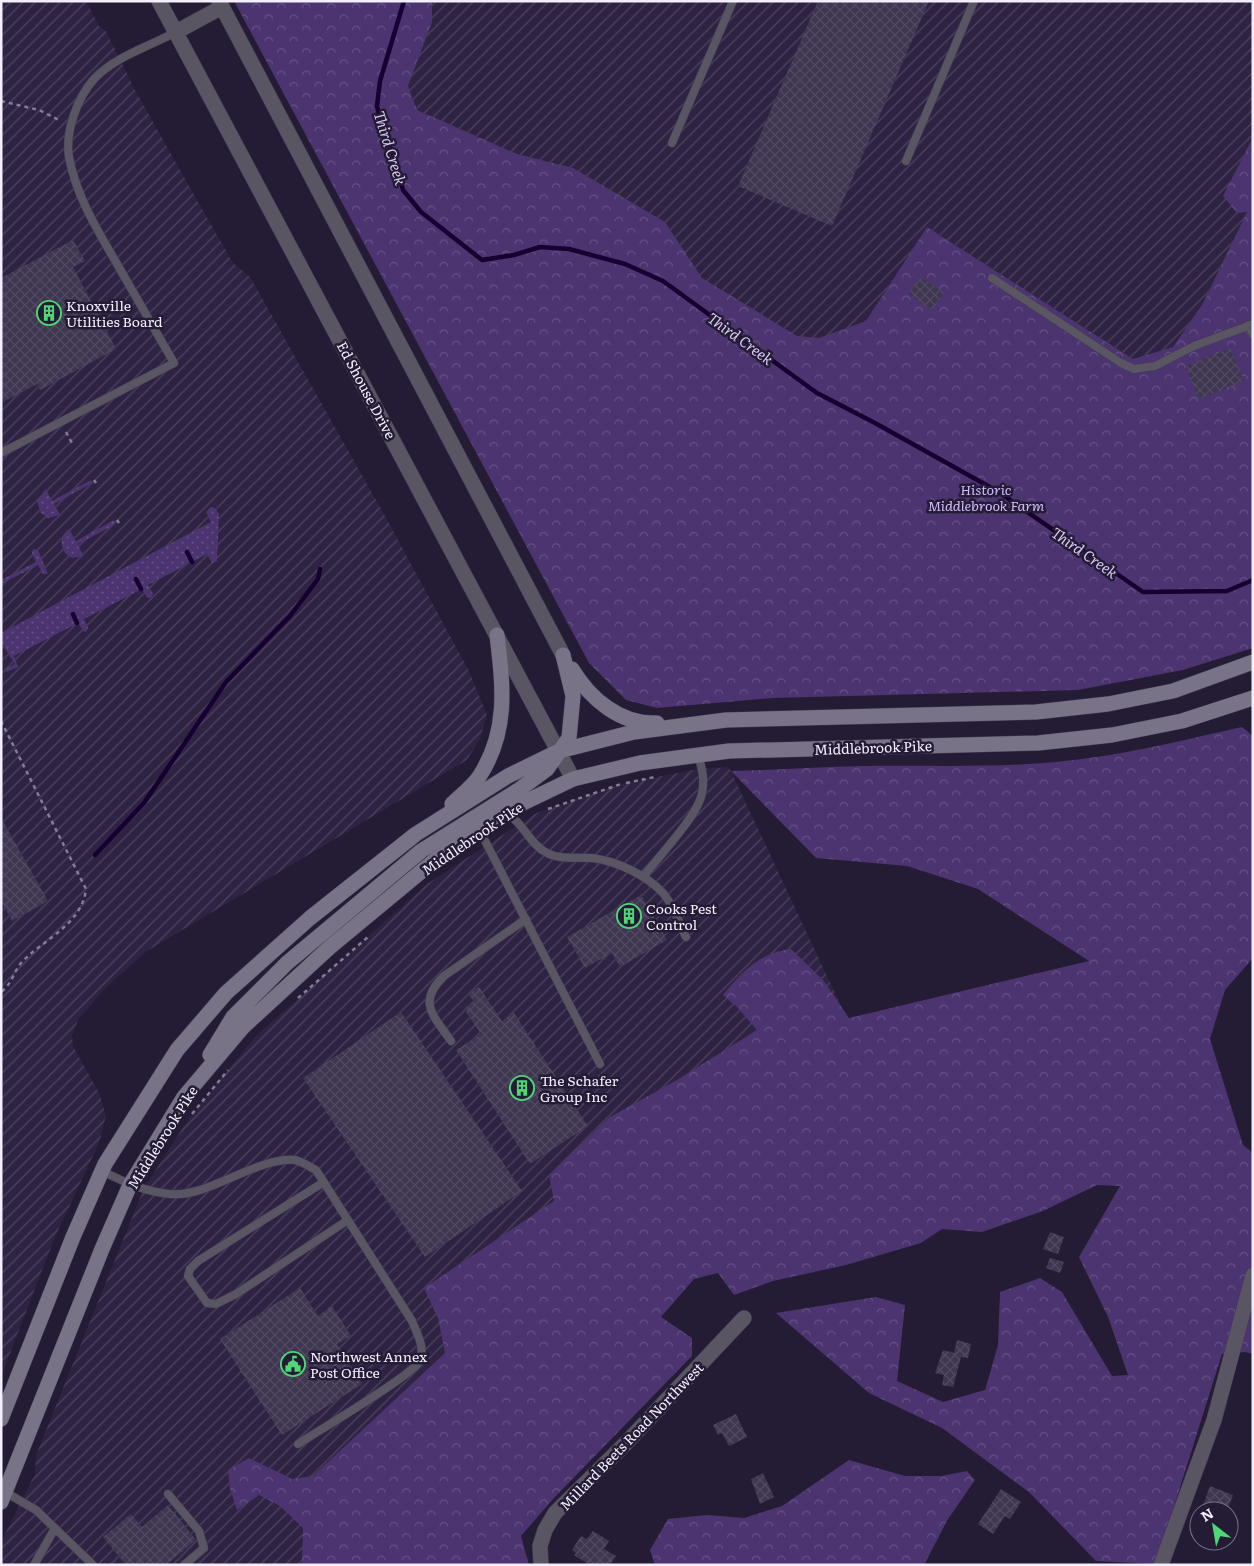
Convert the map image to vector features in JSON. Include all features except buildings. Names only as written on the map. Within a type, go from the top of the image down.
[{"type":"main road","points":[[427,828],[478,778],[493,749],[501,721],[503,693],[497,635]]},
{"type":"main road","points":[[563,655],[582,685],[606,709],[645,724],[726,720],[1036,712],[1108,704],[1173,691],[1253,662]]},
{"type":"main road","points":[[184,1097],[233,1017],[287,963],[421,851],[520,790],[546,769],[569,738],[573,696],[563,655]]},
{"type":"main road","name":"Middlebrook Pike","points":[[3,1497],[102,1249],[130,1185],[184,1097],[243,1028],[330,947],[435,860],[480,831],[507,814],[573,779],[640,763],[729,751],[1038,743],[1112,735],[1182,720],[1253,698]]},
{"type":"main road","points":[[1,1420],[73,1237],[102,1171],[176,1050],[226,993],[310,918],[427,828],[508,776],[559,751],[634,732],[726,720]]},
{"type":"street","name":"Ed Shouse Drive","points":[[160,1],[573,779]]},
{"type":"street","points":[[176,32],[220,4],[563,655]]},
{"type":"street","points":[[1161,1565],[1214,1420],[1253,1276]]},
{"type":"street","name":"Millard Beets Road Northwest","points":[[541,1565],[540,1546],[545,1530],[555,1513],[628,1441],[744,1318]]},
{"type":"lane","points":[[672,143],[733,1]]},
{"type":"lane","points":[[906,161],[974,1]]},
{"type":"lane","points":[[1,453],[174,363],[92,220],[76,184],[68,155],[71,126],[77,106],[94,80],[113,64],[176,32]]},
{"type":"lane","points":[[992,278],[1121,363],[1134,369],[1155,366],[1194,346],[1251,324],[1253,336]]},
{"type":"lane","points":[[643,877],[692,814],[702,794],[702,768],[698,755]]},
{"type":"lane","points":[[507,814],[516,818],[536,846],[548,854],[560,857],[601,859],[626,868],[643,877],[664,894],[686,937]]},
{"type":"lane","points":[[480,831],[600,1064]]},
{"type":"lane","points":[[451,1041],[431,1012],[428,1001],[435,984],[526,919]]},
{"type":"lane","points":[[102,1171],[130,1185],[171,1195],[192,1192],[275,1163],[296,1160],[316,1170],[412,1322],[420,1340],[421,1350],[418,1362],[392,1383],[298,1444]]},
{"type":"lane","points":[[324,1182],[198,1260],[190,1269],[188,1276],[199,1294],[208,1303],[216,1304],[236,1294],[348,1220]]},
{"type":"lane","points":[[168,1494],[199,1532],[204,1548],[184,1565]]},
{"type":"lane","points":[[3,1497],[36,1510],[93,1565]]},
{"type":"lane","points":[[34,1565],[55,1528]]},
{"type":"path","points":[[1,101],[39,110],[71,126]]},
{"type":"path","points":[[65,430],[72,442]]},
{"type":"path","points":[[1,721],[86,889],[81,905],[73,918],[22,963],[8,986],[1,992]]},
{"type":"shaded area","points":[[1,1],[86,1],[99,26],[106,31],[134,88],[233,263],[250,277],[385,516],[468,669],[487,715],[480,739],[467,760],[147,951],[105,988],[78,1020],[72,1036],[73,1046],[100,1095],[106,1116],[99,1143],[55,1237],[1,1377]]},
{"type":"shaded area","points":[[426,1],[1253,1],[1253,196],[1249,209],[1203,303],[1173,347],[1133,359],[927,227],[829,379],[390,112]]},
{"type":"shaded area","points":[[729,767],[859,1044],[342,1565],[1,1565],[1,1542],[35,1474],[36,1455],[144,1188],[189,1118],[256,1036],[427,884],[536,813],[621,784],[698,769]]},
{"type":"green space","name":"Historic Middlebrook Farm","points":[[234,1],[432,1],[432,22],[408,86],[417,110],[517,154],[573,168],[665,222],[702,278],[797,336],[819,338],[866,321],[927,227],[1133,359],[1173,347],[1203,303],[1247,212],[1237,213],[1223,196],[1253,137],[1253,648],[1183,670],[1078,690],[773,698],[657,708],[626,700],[589,663]]},
{"type":"green space","points":[[91,480],[92,483],[54,504],[60,515],[48,518],[41,513],[37,501],[46,489],[52,501]]},
{"type":"green space","points":[[211,507],[215,508],[219,514],[217,561],[212,563],[207,554],[148,585],[153,594],[151,598],[147,597],[142,589],[84,619],[88,628],[86,632],[83,631],[78,623],[14,656],[18,667],[6,672],[6,669],[15,664],[1,643],[1,633],[211,522],[206,512]]},
{"type":"green space","points":[[114,520],[116,524],[78,544],[83,556],[72,558],[65,553],[62,540],[64,534],[69,529],[76,541]]},
{"type":"green space","points":[[33,549],[38,550],[48,574],[43,574],[38,565],[1,584],[1,580],[36,562],[32,553]]},
{"type":"green space","points":[[1242,727],[1253,736],[1253,958],[1225,990],[1210,1039],[1243,1145],[1253,1153],[1253,1354],[1245,1352],[1222,1354],[1156,1564],[1096,1561],[1029,1492],[942,1428],[869,1393],[776,1313],[876,1297],[905,1305],[897,1381],[943,1402],[985,1390],[998,1345],[1000,1292],[1040,1278],[1062,1292],[1112,1376],[1128,1375],[1108,1317],[1079,1257],[1120,1186],[1097,1185],[1043,1211],[982,1232],[942,1229],[921,1243],[846,1265],[773,1281],[734,1295],[718,1273],[694,1279],[661,1317],[692,1338],[692,1356],[554,1498],[521,1536],[529,1565],[302,1565],[303,1528],[280,1506],[259,1495],[237,1510],[230,1489],[228,1470],[249,1458],[292,1479],[313,1476],[445,1353],[438,1318],[424,1288],[554,1201],[549,1175],[610,1117],[677,1080],[757,1030],[738,1008],[723,995],[752,964],[770,954],[791,949],[823,980],[849,1018],[1089,961],[978,889],[907,866],[816,858],[731,771],[863,766],[1008,765],[1056,762],[1127,752]]},
{"type":"green space","points":[[849,1460],[905,1476],[941,1476],[967,1471],[975,1480],[948,1519],[924,1565],[655,1565],[650,1550],[668,1519],[707,1515],[744,1518],[782,1506]]},
{"type":"waterway","name":"Third Creek","points":[[404,1],[380,81],[377,106],[383,132],[394,156],[403,190],[421,212],[482,260],[514,255],[540,247],[569,249],[625,264],[663,281],[817,393],[997,491],[1143,592],[1227,591],[1253,580]]},
{"type":"waterway","points":[[187,552],[192,562]]},
{"type":"waterway","points":[[95,855],[144,803],[226,682],[290,616],[318,579],[320,569]]},
{"type":"waterway","points":[[136,579],[141,589]]},
{"type":"waterway","points":[[73,614],[77,623]]},
{"type":"place","name":"Knoxville Utilities Board","points":[[49,313]]},
{"type":"place","name":"Cooks Pest Control","points":[[629,916]]},
{"type":"place","name":"The Schafer Group Inc","points":[[522,1088]]},
{"type":"place","name":"Northwest Annex Post Office","points":[[293,1364]]}]
